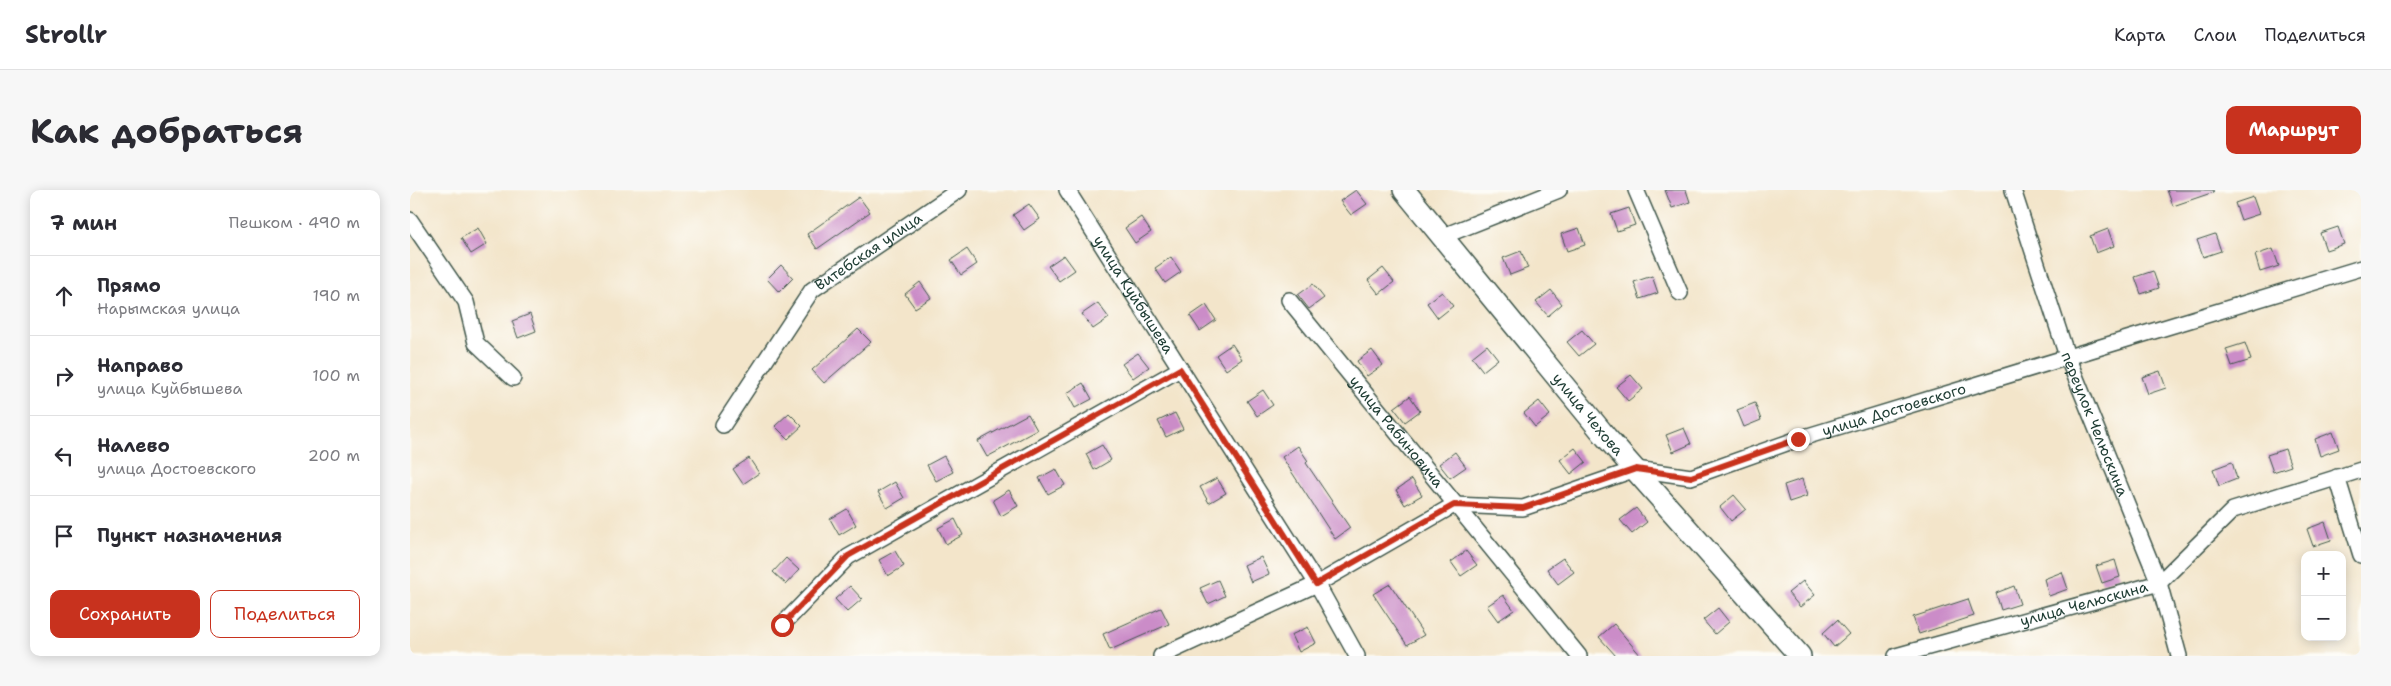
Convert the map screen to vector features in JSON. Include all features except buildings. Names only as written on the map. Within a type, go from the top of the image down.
[{"type":"street","name":"Витебская улица","points":[[723,425],[812,290],[959,190]]},
{"type":"street","name":"улица Куйбышева","points":[[1067,190],[1316,584],[1357,656]]},
{"type":"street","name":"улица Чехова","points":[[1404,190],[1606,437],[1800,656]]},
{"type":"street","points":[[1441,236],[1536,194],[1558,190]]},
{"type":"street","points":[[1636,190],[1680,293]]},
{"type":"street","name":"переулок Челюскина","points":[[2013,190],[2066,356],[2159,583],[2179,656]]},
{"type":"street","points":[[410,220],[466,302],[476,343],[513,378]]},
{"type":"street","name":"улица Достоевского","points":[[1454,505],[1523,508],[1636,469],[1691,477],[1798,439],[2066,356],[2361,268]]},
{"type":"street","name":"улица Рабиновича","points":[[1288,300],[1579,656]]},
{"type":"street","points":[[782,625],[848,556],[1180,369]]},
{"type":"street","name":"улица Челюскина","points":[[1896,656],[2159,583],[2233,510],[2361,470]]},
{"type":"street","points":[[2337,477],[2361,555]]},
{"type":"street","points":[[1161,656],[1316,584],[1454,505]]},
{"type":"route","points":[[782,625],[848,556],[1180,369],[1316,584],[1454,505],[1523,508],[1636,469],[1691,477],[1798,439]]}]
